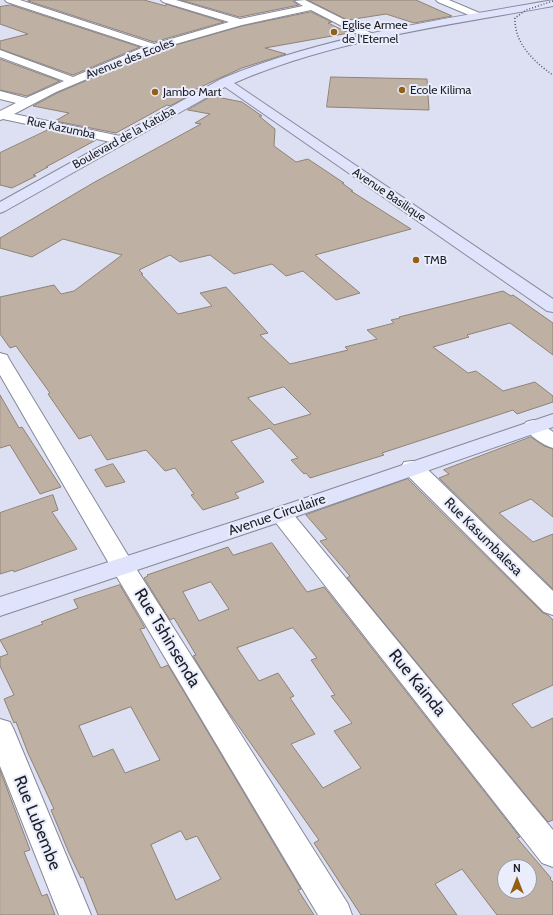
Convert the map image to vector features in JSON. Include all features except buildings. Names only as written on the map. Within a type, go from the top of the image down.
[{"type":"street","points":[[10,0],[154,47]]},
{"type":"street","points":[[166,0],[240,22]]},
{"type":"street","points":[[299,0],[371,37]]},
{"type":"street","points":[[441,0],[479,16]]},
{"type":"street","name":"Boulevard de la Katuba","points":[[0,208],[225,82],[274,62],[310,51],[371,37],[454,20],[553,3]]},
{"type":"street","name":"Avenue des Ecoles","points":[[1,115],[26,102],[154,47],[240,22],[313,7]]},
{"type":"street","points":[[454,20],[493,18],[553,8]]},
{"type":"street","points":[[0,53],[74,81]]},
{"type":"street","name":"Avenue Basilique","points":[[225,82],[553,307]]},
{"type":"street","points":[[0,95],[26,102]]},
{"type":"street","name":"Rue Kazumba","points":[[1,115],[120,140]]},
{"type":"street","name":"Rue Tshinsenda","points":[[0,359],[123,567],[336,915]]},
{"type":"street","points":[[543,423],[553,442]]},
{"type":"street","name":"Avenue Circulaire","points":[[0,607],[281,514],[412,467],[543,423]]},
{"type":"street","name":"Rue Kasumbalesa","points":[[412,467],[553,606]]},
{"type":"street","name":"Rue Kainda","points":[[281,514],[553,852]]},
{"type":"street","name":"Rue Lubembe","points":[[0,730],[74,915]]},
{"type":"railway","points":[[553,1],[526,10],[515,18],[518,36],[526,51],[532,58],[553,75]]},
{"type":"place","name":"Eglise Armee de l'Eternel","points":[[334,32]]},
{"type":"place","name":"Ecole Kilima","points":[[402,90]]},
{"type":"place","name":"Jambo Mart","points":[[155,92]]},
{"type":"place","name":"TMB","points":[[416,260]]}]
